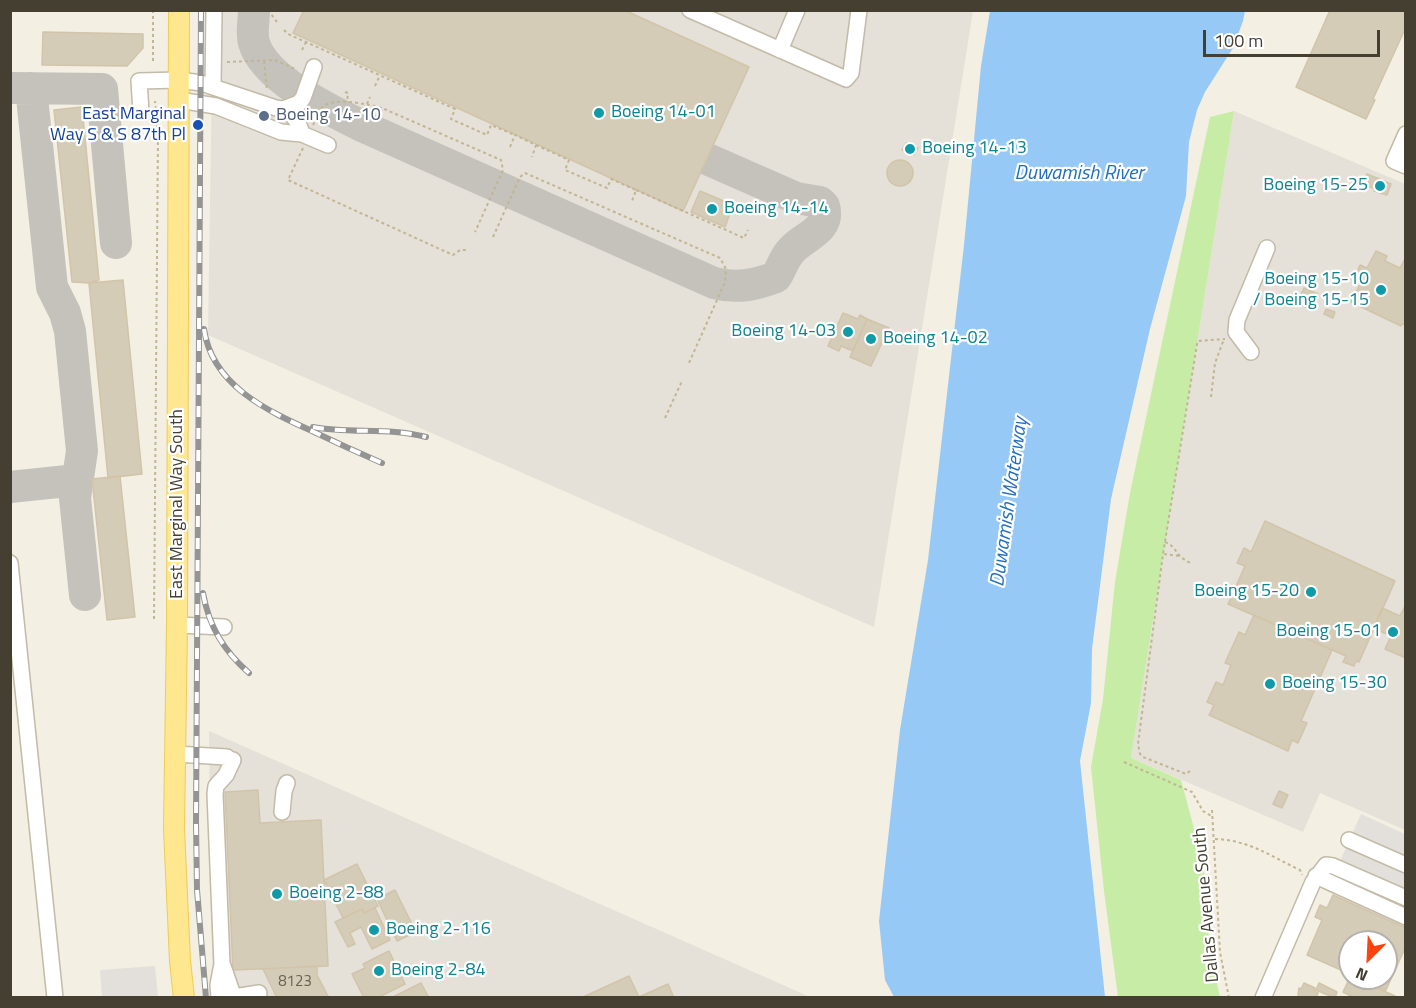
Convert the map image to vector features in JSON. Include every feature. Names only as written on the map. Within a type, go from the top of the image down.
[{"type":"main road","name":"East Marginal Way South","points":[[179,10],[174,829],[184,998]]},
{"type":"street","points":[[213,86],[214,10]]},
{"type":"street","points":[[690,10],[846,79],[849,78],[859,10]]},
{"type":"street","points":[[780,50],[797,10]]},
{"type":"street","points":[[141,112],[139,81],[179,80],[213,86],[283,109],[299,103],[303,98],[314,68]]},
{"type":"street","points":[[179,100],[216,106],[281,132],[306,136],[328,145]]},
{"type":"street","points":[[283,109],[299,122],[306,136]]},
{"type":"street","points":[[1400,163],[1406,135]]},
{"type":"street","points":[[1251,352],[1232,338],[1236,332],[1237,320],[1267,248]]},
{"type":"street","points":[[10,563],[55,998]]},
{"type":"street","points":[[177,625],[224,627]]},
{"type":"street","points":[[175,754],[230,758],[226,776],[216,786],[215,794],[222,964],[229,997],[259,993]]},
{"type":"street","points":[[282,813],[287,783]]},
{"type":"street","points":[[1349,840],[1406,865]]},
{"type":"street","points":[[1263,998],[1310,877],[1326,865],[1406,898]]},
{"type":"street","points":[[1310,877],[1406,917]]},
{"type":"path","points":[[153,10],[153,61]]},
{"type":"path","points":[[268,10],[277,22]]},
{"type":"path","points":[[284,30],[455,109],[451,119],[487,135],[491,125],[569,160],[565,170],[596,184],[606,188],[611,179],[744,238],[748,230]]},
{"type":"path","points":[[302,50],[306,42]]},
{"type":"path","points":[[213,62],[275,60],[295,69]]},
{"type":"path","points":[[264,61],[266,96]]},
{"type":"path","points":[[375,86],[380,75]]},
{"type":"path","points":[[345,92],[348,93],[347,103]]},
{"type":"path","points":[[154,93],[158,157],[154,619]]},
{"type":"path","points":[[367,104],[370,97]]},
{"type":"path","points":[[466,250],[460,250],[453,255],[288,180],[306,136],[319,112],[326,105],[347,103],[367,104],[382,108],[503,162],[503,170],[475,232]]},
{"type":"path","points":[[444,135],[446,130]]},
{"type":"path","points":[[510,147],[515,135]]},
{"type":"path","points":[[531,157],[536,145]]},
{"type":"path","points":[[493,237],[520,177],[525,172],[717,256],[726,269],[724,286],[689,363]]},
{"type":"path","points":[[632,201],[636,190]]},
{"type":"path","points":[[625,216],[627,211]]},
{"type":"path","points":[[726,269],[732,268]]},
{"type":"path","points":[[1211,398],[1215,363],[1232,338]]},
{"type":"path","points":[[1190,771],[1186,774],[1143,757],[1138,744],[1162,554],[1197,344],[1201,340],[1232,338]]},
{"type":"path","points":[[665,418],[682,381]]},
{"type":"path","points":[[1164,542],[1173,545],[1179,556]]},
{"type":"path","points":[[1162,554],[1179,556],[1191,563]]},
{"type":"path","points":[[1124,762],[1192,792],[1203,811],[1213,817]]},
{"type":"path","name":"Dallas Avenue South","points":[[1212,810],[1219,936],[1229,998]]},
{"type":"path","points":[[1215,839],[1250,845],[1310,877]]},
{"type":"shaded area","points":[[213,11],[973,11],[874,627],[208,335]]},
{"type":"shaded area","points":[[1234,111],[1405,184],[1405,830],[1320,793],[1303,832],[1131,758]]},
{"type":"shaded area","points":[[209,731],[810,997],[215,997],[211,922]]},
{"type":"shaded area","points":[[1361,814],[1405,834],[1405,891],[1340,861]]},
{"type":"shaded area","points":[[155,966],[158,997],[102,997],[100,970]]},
{"type":"green space","points":[[1234,111],[1131,758],[1181,780],[1203,862],[1210,953],[1220,997],[1118,997],[1091,767],[1103,699],[1115,582],[1130,493],[1210,117]]},
{"type":"water","name":"Duwamish River","points":[[990,11],[1245,11],[1233,48],[1205,92],[1197,110],[1189,142],[1186,196],[1150,329],[1111,499],[1092,649],[1091,703],[1080,761],[1105,997],[894,997],[885,980],[879,921],[900,730],[928,560],[964,245],[981,66]]},
{"type":"building","name":"Boeing 14-01","points":[[304,10],[624,10],[749,67],[683,211],[293,33]]},
{"type":"building","points":[[1330,10],[1406,10],[1406,27],[1366,119],[1296,87]]},
{"type":"building","points":[[43,32],[143,34],[143,48],[127,66],[42,65]]},
{"type":"building","points":[[82,107],[99,280],[89,283],[72,282],[54,110]]},
{"type":"building","name":"Boeing 14-13","points":[[906,143],[918,148],[914,155],[902,150]]},
{"type":"building","points":[[900,160],[909,164],[913,173],[909,182],[900,186],[891,182],[887,173],[891,164]]},
{"type":"building","name":"Boeing 15-25","points":[[1367,174],[1391,184],[1387,195],[1363,184]]},
{"type":"building","name":"Boeing 14-14","points":[[700,191],[733,205],[725,227],[691,212]]},
{"type":"building","name":"Boeing 15-10 / Boeing 15-15","points":[[1376,251],[1387,256],[1385,261],[1400,268],[1406,257],[1406,325],[1401,326],[1351,302],[1363,278],[1356,275],[1360,265],[1367,268]]},
{"type":"building","points":[[123,280],[142,474],[108,478],[89,283]]},
{"type":"building","points":[[1304,288],[1318,294],[1311,310],[1297,303]]},
{"type":"building","points":[[1326,309],[1335,312],[1333,318],[1324,314]]},
{"type":"building","name":"Boeing 14-03","points":[[843,313],[858,319],[860,315],[867,319],[853,351],[841,346],[839,351],[828,346]]},
{"type":"building","name":"Boeing 14-02","points":[[867,319],[889,328],[871,366],[850,357]]},
{"type":"building","points":[[120,476],[135,617],[107,620],[92,479]]},
{"type":"building","name":"Boeing 15-20","points":[[1265,521],[1395,581],[1359,662],[1356,661],[1354,666],[1343,662],[1346,656],[1228,604],[1245,566],[1237,563],[1244,548],[1251,552]]},
{"type":"building","name":"Boeing 15-01","points":[[1406,604],[1406,658],[1385,649],[1391,636],[1373,628],[1382,608],[1400,616]]},
{"type":"building","name":"Boeing 15-30","points":[[1254,615],[1332,650],[1301,721],[1307,723],[1298,743],[1292,740],[1288,751],[1209,715],[1214,705],[1207,702],[1216,682],[1223,685],[1231,665],[1225,663],[1239,632],[1245,635]]},
{"type":"building","name":"Boeing 2-88","points":[[258,790],[260,823],[321,820],[328,966],[233,970],[225,792]]},
{"type":"building","points":[[1279,791],[1288,795],[1282,808],[1273,804]]},
{"type":"building","points":[[357,864],[378,906],[364,913],[362,909],[343,918],[324,880]]},
{"type":"building","points":[[395,890],[416,932],[397,941],[377,899]]},
{"type":"building","points":[[1333,895],[1406,928],[1406,946],[1398,964],[1398,930],[1338,930],[1338,969],[1307,955],[1322,920],[1315,917],[1320,905],[1327,908]]},
{"type":"building","name":"Boeing 2-116","points":[[375,908],[390,940],[372,949],[361,927],[350,933],[355,944],[348,947],[335,922],[362,909],[364,913]]},
{"type":"building","name":"Boeing 2-84","points":[[389,951],[405,984],[377,998],[364,998],[352,974],[365,968],[363,964]]},
{"type":"building","points":[[317,966],[317,975],[329,998],[277,998],[263,969]]},
{"type":"building","points":[[629,976],[639,997],[668,984],[674,998],[581,998]]},
{"type":"building","points":[[421,983],[429,998],[391,998]]},
{"type":"building","points":[[1304,983],[1315,988],[1314,991],[1318,993],[1316,998],[1302,998],[1298,995],[1299,988],[1301,989]]},
{"type":"building","points":[[1319,983],[1337,992],[1335,998],[1316,990]]},
{"type":"building","points":[[1344,990],[1382,990],[1395,996],[1394,998],[1355,998],[1343,992]]},
{"type":"taxiway","points":[[254,10],[254,43],[261,57],[271,69],[301,93],[364,127],[714,283],[730,286],[746,285],[776,277],[795,246],[819,228],[825,215],[824,206],[820,202],[796,198],[707,159]]},
{"type":"taxiway","points":[[11,88],[102,89],[116,243]]},
{"type":"taxiway","points":[[31,88],[52,287],[65,313],[70,331],[82,451],[75,498],[85,595]]},
{"type":"taxiway","points":[[10,487],[77,480]]},
{"type":"railway","points":[[201,10],[196,822],[197,890],[206,998]]},
{"type":"railway","points":[[204,329],[209,349],[218,366],[245,394],[279,415],[382,463]]},
{"type":"railway","points":[[313,427],[398,432],[426,437]]},
{"type":"railway","points":[[203,593],[209,617],[219,637],[232,656],[249,673]]},
{"type":"place","name":"Boeing 14-01","points":[[599,113]]},
{"type":"place","name":"Boeing 14-10","points":[[264,116]]},
{"type":"place","name":"East Marginal Way S & S 87th Pl","points":[[198,125]]},
{"type":"place","name":"Boeing 14-13","points":[[910,149]]},
{"type":"place","name":"Boeing 15-25","points":[[1380,186]]},
{"type":"place","name":"Boeing 14-14","points":[[712,209]]},
{"type":"place","name":"Boeing 15-10 / Boeing 15-15","points":[[1381,290]]},
{"type":"place","name":"Boeing 14-03","points":[[848,332]]},
{"type":"place","name":"Boeing 14-02","points":[[871,339]]},
{"type":"place","name":"Boeing 15-20","points":[[1311,592]]},
{"type":"place","name":"Boeing 15-01","points":[[1393,632]]},
{"type":"place","name":"Boeing 15-30","points":[[1270,684]]},
{"type":"place","name":"Boeing 2-88","points":[[277,894]]},
{"type":"place","name":"Boeing 2-116","points":[[374,930]]},
{"type":"place","name":"Boeing 2-84","points":[[379,971]]},
{"type":"water label","name":"Duwamish Waterway","points":[[1010,502]]}]
